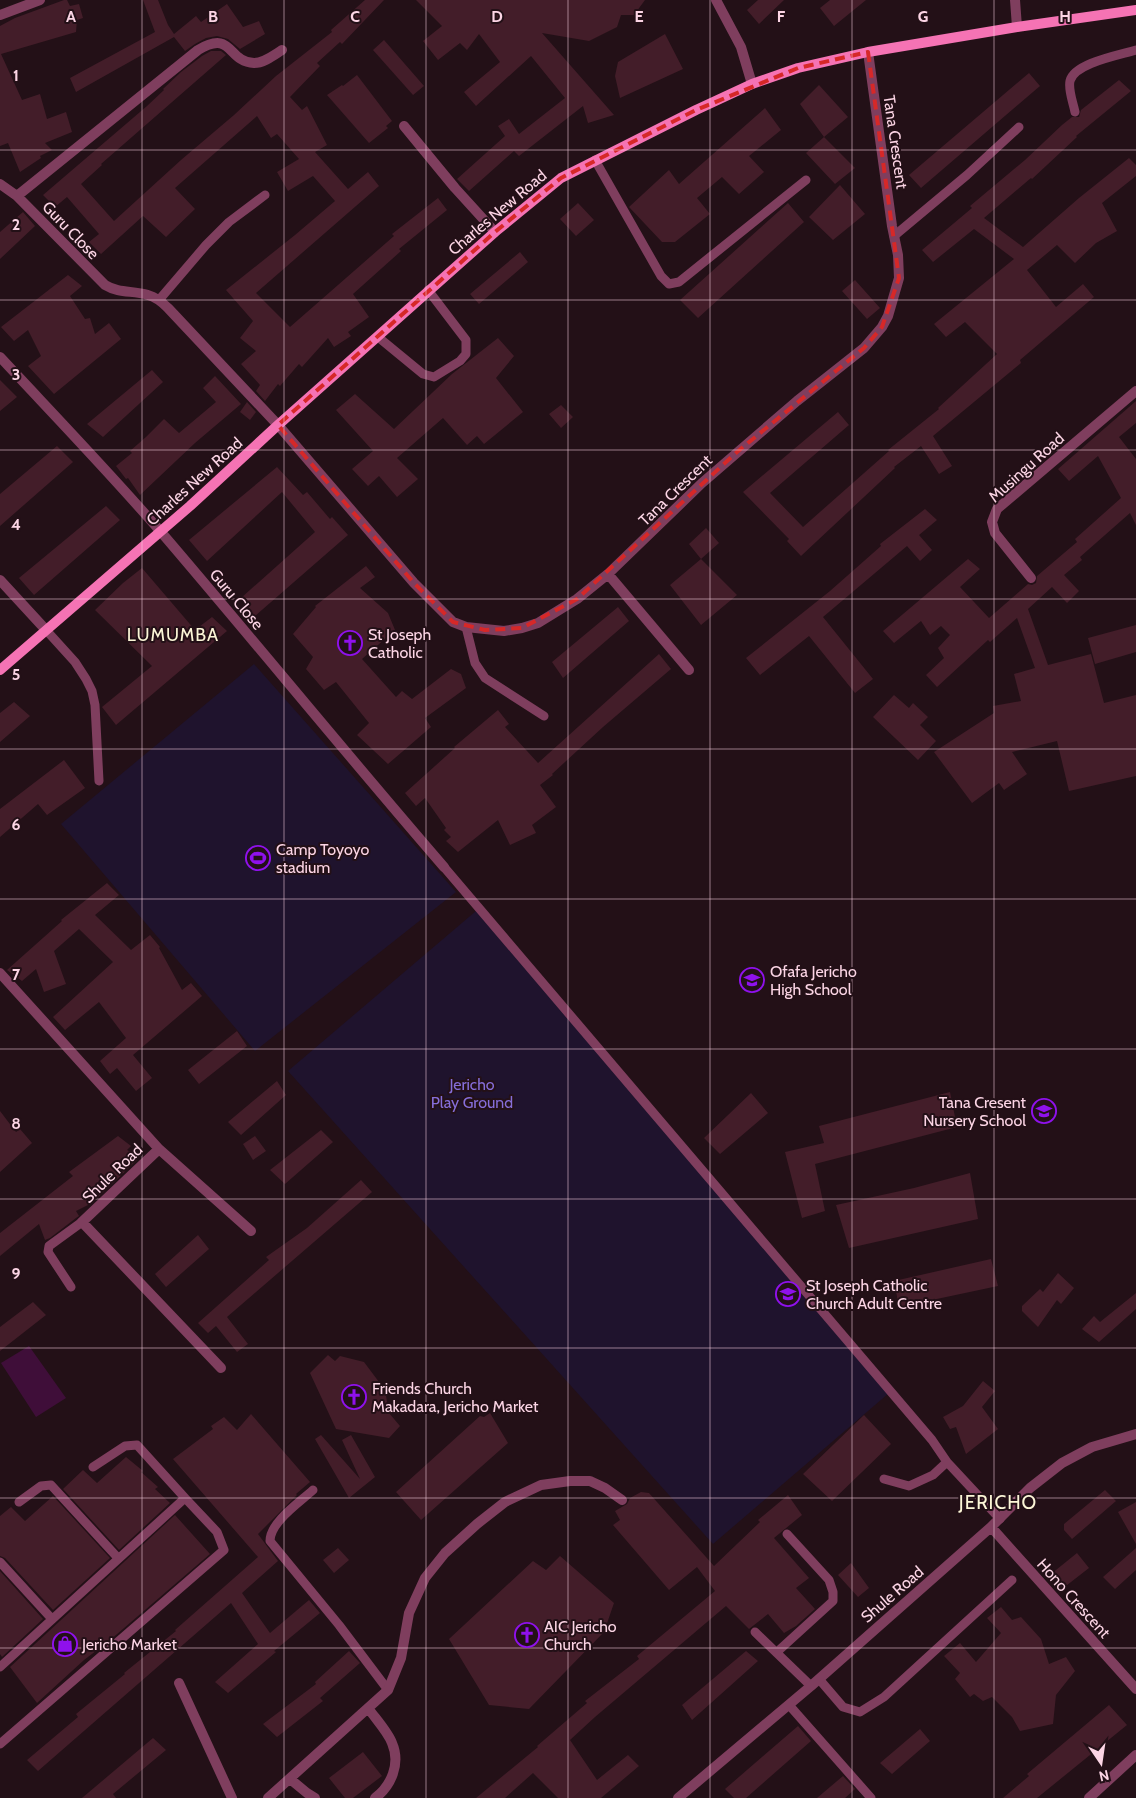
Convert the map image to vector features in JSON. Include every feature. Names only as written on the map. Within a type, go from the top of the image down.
[{"type":"street","points":[[0,16],[40,0]]},
{"type":"street","points":[[716,0],[741,47],[752,84]]},
{"type":"street","points":[[1015,0],[1017,27]]},
{"type":"street","name":"Charles New Road","points":[[0,670],[160,532],[428,290],[561,178],[752,84],[798,68],[868,52],[1017,27],[1136,10]]},
{"type":"street","points":[[17,196],[198,50],[208,44],[216,42],[225,45],[243,61],[254,63],[263,61],[282,50]]},
{"type":"street","name":"Tana Crescent","points":[[278,425],[414,583],[453,622],[466,627],[504,631],[522,628],[538,622],[577,599],[608,574],[702,483],[737,452],[797,401],[851,359],[874,338],[888,316],[899,278],[898,255],[868,52]]},
{"type":"street","points":[[404,126],[455,188],[495,232]]},
{"type":"street","name":"Guru Close","points":[[0,184],[17,196],[105,285],[120,292],[147,295],[159,300],[278,425]]},
{"type":"street","name":"Guru Close","points":[[0,357],[160,532],[444,867]]},
{"type":"street","name":"Musingu Road","points":[[1031,578],[995,533],[992,522],[997,509],[1136,391]]},
{"type":"street","points":[[608,574],[689,670]]},
{"type":"street","points":[[0,580],[46,630]]},
{"type":"street","name":"Shule Road","points":[[0,974],[159,1149],[82,1222],[221,1368]]},
{"type":"street","points":[[159,1149],[251,1231]]},
{"type":"street","name":"Shule Road","points":[[678,1798],[819,1679],[1000,1519],[1030,1488],[1062,1463],[1092,1447],[1136,1434]]},
{"type":"street","points":[[268,1798],[388,1690],[401,1658],[409,1613],[425,1578],[445,1553],[477,1524],[505,1502],[541,1484],[590,1481],[605,1488],[622,1500]]},
{"type":"street","name":"Hono Crescent","points":[[991,1527],[1136,1689]]},
{"type":"street","points":[[179,1683],[232,1798]]},
{"type":"street","points":[[368,1708],[392,1743],[395,1760],[393,1775],[388,1786],[375,1798]]},
{"type":"street","points":[[1089,1798],[1136,1755]]},
{"type":"street","points":[[290,1779],[307,1794],[315,1798]]},
{"type":"lane","points":[[1075,112],[1070,83],[1072,76],[1077,70],[1136,50]]},
{"type":"lane","points":[[894,236],[967,175],[1019,127]]},
{"type":"lane","points":[[595,160],[661,276],[669,284],[679,282],[806,180]]},
{"type":"lane","points":[[159,300],[206,245],[229,222],[265,194]]},
{"type":"lane","points":[[378,337],[423,374],[434,377],[460,361],[466,354],[466,340],[428,290]]},
{"type":"lane","points":[[466,627],[475,663],[485,678],[544,716]]},
{"type":"lane","points":[[46,630],[75,662],[92,691],[95,704],[99,781]]},
{"type":"lane","points":[[444,867],[932,1440],[947,1462],[1000,1519]]},
{"type":"lane","points":[[71,1287],[48,1252],[49,1246],[82,1222]]},
{"type":"lane","points":[[0,1744],[224,1550],[217,1532],[137,1445],[125,1446],[93,1467]]},
{"type":"lane","points":[[884,1479],[909,1486],[933,1475],[947,1462]]},
{"type":"lane","points":[[19,1502],[41,1486],[51,1485],[118,1558]]},
{"type":"lane","points":[[313,1490],[278,1522],[270,1535],[270,1541],[339,1625],[388,1690]]},
{"type":"lane","points":[[0,1667],[185,1498]]},
{"type":"lane","points":[[777,1652],[833,1601],[833,1592],[829,1580],[787,1534]]},
{"type":"lane","points":[[0,1562],[52,1619]]},
{"type":"lane","points":[[819,1679],[842,1707],[860,1712],[884,1697],[1012,1580]]},
{"type":"lane","points":[[755,1632],[811,1686]]},
{"type":"lane","points":[[789,1705],[871,1798]]},
{"type":"highlighted area","points":[[868,52],[899,278],[882,327],[864,348],[737,452],[577,599],[522,628],[485,630],[453,622],[414,583],[278,425],[495,232],[561,178],[696,110],[798,68]]},
{"type":"green space","name":"Camp Toyoyo stadium","points":[[254,664],[456,892],[255,1051],[61,824]]},
{"type":"green space","name":"Jericho Play Ground","points":[[476,911],[889,1393],[713,1544],[288,1071]]},
{"type":"shaded area","points":[[29,1346],[66,1398],[36,1417],[1,1363]]},
{"type":"building","points":[[67,0],[70,6],[79,4],[83,18],[77,20],[76,32],[1,54],[22,100],[40,94],[47,119],[66,112],[72,132],[45,143],[52,150],[40,156],[41,158],[20,172],[8,143],[0,146],[0,26],[15,18]]},
{"type":"building","points":[[143,0],[158,0],[168,25],[174,34],[196,16],[201,22],[227,4],[243,27],[259,21],[265,34],[240,49],[228,39],[217,36],[206,38],[185,51],[174,37],[76,92],[70,78],[155,32]]},
{"type":"building","points":[[365,0],[384,0],[342,44],[340,42],[317,63],[320,66],[290,97],[302,110],[307,106],[327,145],[315,152],[348,189],[368,172],[379,186],[256,293],[290,327],[394,236],[392,234],[438,198],[447,210],[399,249],[401,251],[353,294],[369,317],[348,332],[351,336],[334,347],[328,338],[302,367],[299,364],[280,386],[278,384],[265,401],[256,391],[260,385],[241,364],[256,351],[240,338],[253,321],[226,290],[335,201],[313,176],[288,191],[277,172],[299,159],[277,134],[271,138],[257,116],[175,188],[195,209],[166,237],[143,216],[101,254],[89,242],[99,234],[67,197],[55,207],[43,195],[147,106],[181,72],[211,51],[221,51],[226,55],[101,164],[81,184],[114,221],[276,76],[332,32],[331,30]]},
{"type":"building","points":[[416,0],[645,0],[634,15],[621,15],[617,27],[589,41],[542,33],[614,115],[588,123],[583,106],[519,156],[514,151],[469,191],[457,179],[505,136],[498,126],[509,119],[519,134],[565,98],[531,56],[476,106],[464,92],[500,62],[479,34],[467,50],[460,43],[438,60],[423,41],[442,26]]},
{"type":"building","points":[[758,0],[784,0],[759,24],[747,10]]},
{"type":"building","points":[[830,0],[866,0],[834,26],[820,8]]},
{"type":"building","points":[[665,34],[683,69],[620,98],[615,76],[618,62]]},
{"type":"building","points":[[384,40],[424,86],[413,95],[373,50]]},
{"type":"building","points":[[1029,73],[1040,86],[921,188],[909,175]]},
{"type":"building","points":[[357,75],[392,121],[386,126],[388,128],[369,143],[327,95]]},
{"type":"building","points":[[1119,80],[1131,91],[1076,136],[1032,179],[984,218],[1023,247],[1079,198],[1129,158],[1136,165],[1136,176],[1102,203],[1117,231],[1096,243],[1075,263],[1057,245],[1027,270],[1056,307],[1083,284],[1094,297],[1020,360],[1021,363],[933,436],[952,466],[939,474],[921,446],[894,467],[801,556],[787,541],[789,539],[743,492],[838,412],[849,425],[770,493],[803,527],[888,450],[939,409],[997,354],[965,322],[946,337],[934,324],[1014,259],[974,229],[933,262],[922,250],[972,208],[970,206],[1025,160],[1062,125],[1072,117],[1079,117],[1081,110]]},
{"type":"building","points":[[819,85],[848,117],[824,137],[800,104]]},
{"type":"building","points":[[765,108],[781,130],[749,156],[764,172],[739,194],[722,177],[697,198],[710,214],[675,242],[662,242],[629,207],[669,170],[679,184]]},
{"type":"building","points":[[824,137],[855,168],[835,184],[806,153]]},
{"type":"building","points":[[840,185],[865,214],[833,240],[809,217]]},
{"type":"building","points":[[578,203],[594,220],[576,236],[560,219]]},
{"type":"building","points":[[788,203],[804,222],[698,318],[680,300]]},
{"type":"building","points":[[23,212],[35,226],[0,259],[0,232]]},
{"type":"building","points":[[520,252],[528,262],[479,304],[470,294]]},
{"type":"building","points":[[68,275],[82,286],[70,296],[85,319],[90,318],[95,334],[109,323],[121,339],[54,394],[28,366],[41,356],[28,330],[14,341],[1,327]]},
{"type":"building","points":[[855,280],[880,308],[867,319],[842,291]]},
{"type":"building","points":[[498,338],[514,356],[496,378],[523,412],[484,444],[477,436],[467,445],[443,418],[397,458],[418,479],[397,497],[379,476],[368,486],[352,469],[373,451],[336,410],[355,394],[394,429],[452,374]]},
{"type":"building","points":[[152,370],[163,382],[103,437],[87,424]]},
{"type":"building","points":[[215,376],[241,404],[195,443],[140,495],[128,478],[126,479],[116,466],[132,453],[130,451],[164,419],[179,433],[216,402],[203,388]]},
{"type":"building","points":[[0,380],[17,397],[0,411]]},
{"type":"building","points":[[1136,401],[1136,423],[1119,437],[1136,459],[1136,525],[1130,513],[1080,557],[1082,560],[1064,575],[1079,591],[1067,603],[1052,587],[1028,609],[1048,665],[1091,654],[1104,703],[1136,695],[1136,776],[1069,791],[1057,741],[1012,752],[1027,774],[1004,790],[999,783],[972,803],[934,752],[994,713],[993,706],[1021,701],[1014,674],[1035,668],[1017,618],[990,642],[988,640],[937,687],[926,675],[944,658],[938,648],[950,635],[941,626],[930,635],[921,621],[894,643],[883,631],[968,559],[980,569],[960,587],[989,618],[1028,584],[1036,583],[1037,576],[1077,542],[1075,539],[1121,498],[1098,456],[1069,481],[1058,469]]},
{"type":"building","points":[[247,402],[256,412],[250,420],[240,412]]},
{"type":"building","points":[[561,405],[573,417],[561,428],[549,414]]},
{"type":"building","points":[[57,446],[73,462],[0,526],[0,494]]},
{"type":"building","points":[[277,467],[303,495],[307,492],[330,519],[332,517],[348,535],[255,616],[241,598],[315,532],[282,492],[207,561],[189,540]]},
{"type":"building","points":[[106,506],[120,520],[34,595],[19,578]]},
{"type":"building","points":[[925,509],[937,520],[919,535],[932,550],[920,561],[907,546],[823,617],[873,679],[855,693],[809,636],[760,675],[746,658],[830,591],[881,546],[880,544]]},
{"type":"building","points":[[706,528],[719,543],[701,559],[689,544]]},
{"type":"building","points":[[701,559],[737,595],[701,625],[670,585]]},
{"type":"building","points":[[366,566],[375,577],[360,588],[388,613],[395,630],[362,659],[396,697],[402,691],[412,699],[451,669],[461,674],[466,688],[425,718],[431,727],[388,764],[357,735],[369,723],[336,682],[324,690],[306,669],[313,657],[293,634],[315,606]]},
{"type":"building","points":[[142,568],[195,630],[212,617],[227,631],[116,725],[102,707],[152,666],[95,610]]},
{"type":"building","points":[[618,607],[629,621],[563,678],[552,662]]},
{"type":"building","points":[[1136,625],[1136,652],[1095,664],[1088,638]]},
{"type":"building","points":[[659,654],[671,669],[603,727],[540,785],[556,807],[532,825],[536,833],[510,845],[498,820],[458,852],[446,841],[451,837],[444,830],[446,828],[425,798],[416,806],[405,793],[454,747],[498,710],[509,724],[505,727],[538,763]]},
{"type":"building","points":[[894,695],[909,708],[913,703],[928,717],[920,725],[936,741],[918,760],[873,717]]},
{"type":"building","points":[[14,702],[30,716],[0,742],[0,713]]},
{"type":"building","points":[[64,760],[85,788],[47,815],[38,804],[0,837],[0,809]]},
{"type":"building","points":[[107,883],[119,895],[95,915],[131,950],[150,935],[160,947],[182,990],[191,983],[202,996],[133,1055],[152,1078],[136,1091],[117,1068],[110,1074],[100,1061],[126,1038],[99,1002],[65,1030],[53,1017],[113,962],[79,929],[54,951],[66,984],[44,992],[36,969],[22,981],[7,970],[61,920]]},
{"type":"building","points":[[237,1031],[247,1046],[199,1084],[188,1070]]},
{"type":"building","points":[[277,1081],[286,1095],[241,1135],[228,1122]]},
{"type":"building","points":[[950,1092],[957,1127],[815,1164],[825,1211],[802,1218],[785,1152],[824,1143],[819,1126]]},
{"type":"building","points":[[751,1093],[768,1113],[720,1154],[704,1138]]},
{"type":"building","points":[[0,1111],[16,1132],[20,1129],[32,1143],[0,1172]]},
{"type":"building","points":[[321,1130],[333,1142],[285,1184],[270,1170]]},
{"type":"building","points":[[118,1136],[131,1146],[127,1150],[139,1156],[136,1161],[92,1203],[76,1211],[79,1216],[50,1238],[45,1240],[39,1224],[0,1256],[0,1233],[73,1176],[69,1172]]},
{"type":"building","points":[[255,1136],[266,1151],[253,1160],[243,1144]]},
{"type":"building","points":[[970,1173],[978,1219],[849,1248],[836,1205],[914,1188]]},
{"type":"building","points":[[361,1180],[372,1192],[227,1317],[248,1344],[237,1352],[216,1326],[208,1333],[198,1323],[269,1260],[266,1257],[307,1228]]},
{"type":"building","points":[[198,1235],[209,1249],[166,1287],[155,1274]]},
{"type":"building","points":[[991,1259],[998,1286],[899,1307],[894,1281]]},
{"type":"building","points":[[1058,1273],[1074,1288],[1061,1304],[1057,1300],[1038,1327],[1022,1311],[1022,1306],[1040,1289],[1043,1292]]},
{"type":"building","points":[[1136,1293],[1136,1309],[1099,1342],[1082,1329],[1094,1316],[1100,1322]]},
{"type":"building","points":[[33,1302],[46,1315],[0,1351],[0,1327]]},
{"type":"building","name":"Friends Church Makadara, Jericho Market","points":[[328,1355],[335,1361],[340,1356],[364,1362],[385,1390],[389,1413],[400,1426],[389,1438],[336,1429],[310,1373]]},
{"type":"building","points":[[983,1381],[995,1391],[982,1407],[998,1429],[966,1454],[956,1427],[950,1429],[943,1417],[963,1406]]},
{"type":"building","points":[[490,1413],[508,1443],[421,1520],[396,1492],[480,1416],[484,1417]]},
{"type":"building","points":[[251,1414],[310,1482],[258,1534],[278,1561],[242,1593],[270,1633],[309,1600],[320,1613],[274,1651],[276,1652],[228,1693],[215,1682],[258,1644],[231,1603],[38,1771],[27,1760],[78,1717],[76,1714],[176,1631],[258,1557],[173,1459],[213,1429],[211,1426],[224,1417],[237,1430]]},
{"type":"building","points":[[864,1415],[891,1444],[832,1501],[803,1474]]},
{"type":"building","points":[[321,1435],[360,1479],[342,1440],[351,1435],[375,1477],[349,1498],[315,1439]]},
{"type":"building","points":[[126,1457],[143,1471],[141,1472],[158,1487],[155,1489],[170,1503],[119,1550],[63,1489],[83,1470],[97,1483]]},
{"type":"building","points":[[1105,1490],[1116,1501],[1072,1539],[1064,1530],[1064,1524]]},
{"type":"building","points":[[641,1492],[649,1493],[714,1566],[760,1522],[758,1520],[788,1495],[802,1515],[774,1538],[809,1578],[796,1588],[815,1609],[796,1626],[784,1633],[768,1614],[749,1629],[726,1606],[595,1717],[570,1740],[597,1780],[628,1755],[639,1766],[601,1798],[558,1798],[533,1773],[505,1798],[476,1798],[538,1747],[587,1703],[585,1701],[639,1659],[637,1656],[715,1591],[697,1567],[669,1590],[613,1525],[620,1520],[615,1511],[627,1504],[630,1498]]},
{"type":"building","points":[[53,1496],[110,1558],[53,1610],[5,1558],[0,1556],[0,1516],[11,1507],[25,1521]]},
{"type":"building","points":[[1136,1502],[1136,1544],[1118,1512]]},
{"type":"building","points":[[175,1515],[210,1554],[109,1641],[84,1660],[37,1703],[10,1667]]},
{"type":"building","points":[[338,1548],[349,1560],[334,1573],[323,1560]]},
{"type":"building","points":[[1136,1548],[1136,1570],[1115,1589],[1103,1577]]},
{"type":"building","points":[[1077,1553],[1089,1568],[1062,1589],[1051,1574]]},
{"type":"building","name":"AIC Jericho Church","points":[[560,1556],[614,1603],[604,1632],[529,1709],[489,1705],[449,1639],[533,1561],[546,1570]]},
{"type":"building","points":[[851,1563],[869,1588],[858,1597],[838,1575]]},
{"type":"building","points":[[0,1571],[43,1619],[2,1657],[0,1654]]},
{"type":"building","points":[[1001,1607],[1012,1620],[1021,1617],[1041,1639],[1049,1664],[1066,1657],[1075,1671],[1056,1695],[1053,1724],[1020,1731],[1012,1717],[992,1697],[983,1701],[974,1694],[970,1697],[955,1679],[960,1673],[944,1656],[960,1643],[976,1662],[1001,1633],[987,1618]]},
{"type":"building","points":[[349,1651],[360,1663],[320,1698],[323,1701],[277,1737],[263,1724],[316,1684],[315,1682]]},
{"type":"building","points":[[746,1651],[758,1661],[692,1720],[682,1705]]},
{"type":"building","points":[[1109,1705],[1127,1725],[1037,1798],[1003,1798],[1029,1776],[1027,1774]]},
{"type":"building","points":[[798,1726],[811,1741],[746,1798],[734,1798],[725,1789]]},
{"type":"building","points":[[920,1729],[930,1741],[892,1774],[880,1763]]},
{"type":"building","points":[[153,1738],[166,1750],[113,1794],[116,1798],[82,1798]]},
{"type":"building","points":[[363,1752],[382,1776],[353,1798],[345,1798],[329,1778]]},
{"type":"building","points":[[843,1776],[855,1789],[845,1798],[817,1798]]},
{"type":"place","name":"St Joseph Catholic","points":[[350,643]]},
{"type":"place","name":"Camp Toyoyo stadium","points":[[258,858]]},
{"type":"place","name":"Ofafa Jericho High School","points":[[752,980]]},
{"type":"place","name":"Tana Cresent Nursery School","points":[[1044,1111]]},
{"type":"place","name":"St Joseph Catholic Church Adult Centre","points":[[788,1294]]},
{"type":"place","name":"Friends Church Makadara, Jericho Market","points":[[354,1397]]},
{"type":"place","name":"AIC Jericho Church","points":[[527,1635]]},
{"type":"place","name":"Jericho Market","points":[[65,1644]]},
{"type":"district","name":"LUMUMBA","points":[[173,635]]},
{"type":"district","name":"JERICHO","points":[[998,1502]]}]
